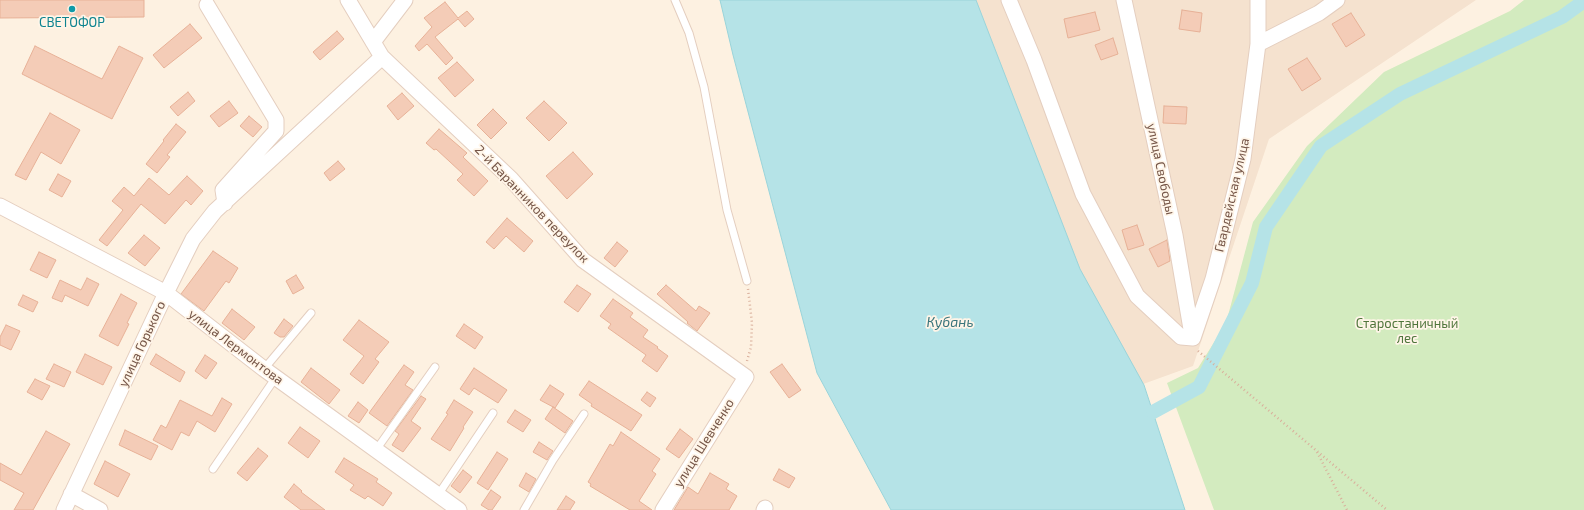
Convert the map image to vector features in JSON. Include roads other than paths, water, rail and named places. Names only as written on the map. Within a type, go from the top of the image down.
[{"type":"street","name":"2-й Баранников переулок","points":[[348,0],[382,57],[511,179],[583,260],[742,374]]},
{"type":"street","points":[[373,42],[405,0]]},
{"type":"street","points":[[1009,0],[1034,60],[1083,194],[1136,296],[1187,337]]},
{"type":"street","name":"улица Свободы","points":[[1124,0],[1175,235],[1187,337]]},
{"type":"street","name":"Гвардейская улица","points":[[1187,337],[1213,279],[1243,159],[1258,44],[1258,0]]},
{"type":"street","points":[[1258,44],[1319,13],[1337,0]]},
{"type":"street","points":[[207,5],[276,120],[276,131],[223,190],[225,203]]},
{"type":"street","name":"улица Горького","points":[[64,510],[193,239],[215,211],[382,57]]},
{"type":"street","name":"улица Лермонтова","points":[[0,206],[166,293],[270,373],[459,510]]},
{"type":"street","name":"улица Шевченко","points":[[663,510],[742,374]]},
{"type":"street","points":[[71,494],[100,510]]},
{"type":"lane","points":[[675,0],[689,33],[704,87],[727,210],[747,281]]},
{"type":"lane","points":[[213,469],[270,373],[311,313]]},
{"type":"lane","points":[[376,450],[435,367]]},
{"type":"lane","points":[[438,495],[493,413]]},
{"type":"lane","points":[[524,510],[584,414]]},
{"type":"water","name":"Кубань","points":[[720,0],[976,0],[1080,269],[1144,385],[1185,510],[891,510],[817,373],[733,55]]},
{"type":"waterway","points":[[1153,412],[1199,387],[1252,283],[1266,227],[1321,146],[1400,94],[1562,17],[1584,1]]},
{"type":"place","name":"СВЕТОФОР","points":[[72,9]]},
{"type":"park label","name":"Старостаничный лес","points":[[1407,332]]}]
